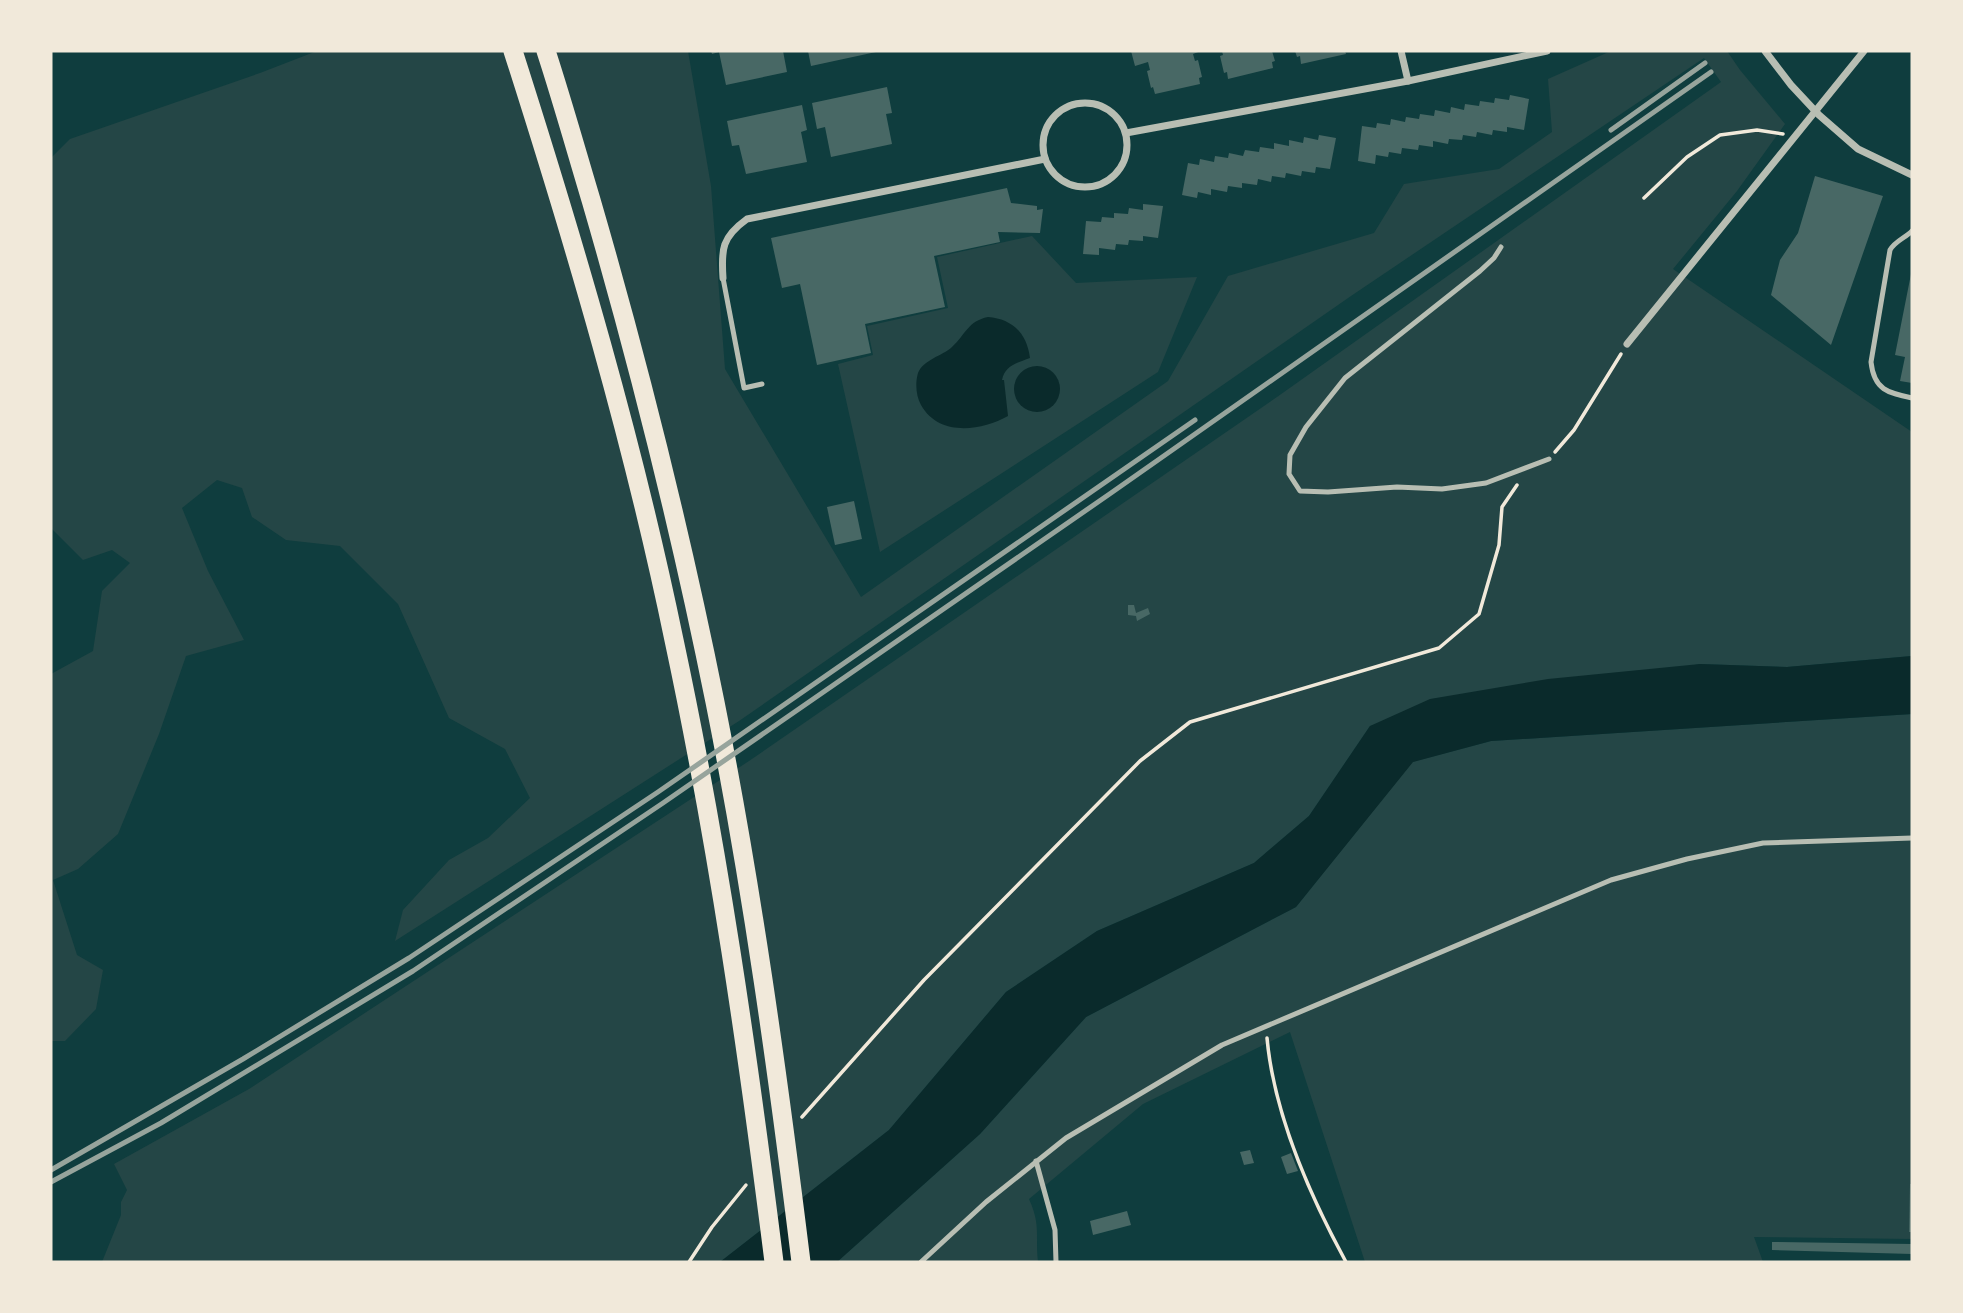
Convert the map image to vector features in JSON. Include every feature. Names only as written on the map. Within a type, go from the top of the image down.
[{"type":"highway","points":[[513,51],[550,165],[581,274],[639,487],[675,641],[723,902],[774,1262]]},
{"type":"highway","points":[[546,51],[610,265],[665,480],[707,665],[771,1030],[801,1262]]},
{"type":"street","points":[[1401,51],[1408,81]]},
{"type":"street","points":[[1126,133],[1408,81],[1547,51]]},
{"type":"street","points":[[1766,51],[1791,85],[1819,115],[1858,149],[1912,175]]},
{"type":"street","points":[[1627,344],[1864,51]]},
{"type":"street","points":[[1086,102],[1100,105],[1121,121],[1126,133],[1128,148],[1125,162],[1117,174],[1105,183],[1077,187],[1052,172],[1045,159],[1044,132],[1060,110],[1072,104],[1086,102]]},
{"type":"street","points":[[723,278],[722,257],[725,240],[734,228],[747,219],[1045,159]]},
{"type":"lane","points":[[1912,231],[1889,250],[1871,362],[1872,373],[1888,393],[1912,398]]},
{"type":"lane","points":[[1501,247],[1480,271],[1345,378],[1306,427],[1290,455],[1289,474],[1300,491],[1328,492],[1397,487],[1442,489],[1486,483],[1549,459]]},
{"type":"lane","points":[[723,278],[744,388],[762,384]]},
{"type":"lane","points":[[921,1262],[986,1202],[1066,1138],[1222,1045],[1611,880],[1687,859],[1763,843],[1912,838]]},
{"type":"lane","points":[[1036,1161],[1055,1230],[1056,1262]]},
{"type":"path","points":[[1644,198],[1687,158],[1720,135],[1757,130],[1795,136]]},
{"type":"path","points":[[1549,459],[1574,430],[1627,344]]},
{"type":"path","points":[[924,980],[1140,761],[1190,722],[1439,648],[1479,614],[1499,545],[1502,507],[1515,487],[1524,480]]},
{"type":"path","points":[[1266,1027],[1275,1086],[1292,1144],[1319,1212],[1346,1262]]},
{"type":"shaded area","points":[[317,51],[688,51],[711,186],[725,369],[861,597],[1168,381],[1228,276],[1374,233],[1404,184],[1499,169],[1552,132],[1548,79],[1611,51],[1727,51],[1785,124],[1737,191],[1673,269],[1912,432],[1912,656],[1787,667],[1700,664],[1370,726],[1309,816],[1254,863],[1097,931],[1006,992],[889,1130],[720,1262],[102,1262],[121,1215],[121,1202],[127,1190],[114,1164],[249,1089],[749,761],[1277,397],[1721,82],[1704,58],[1351,296],[739,721],[395,941],[403,910],[449,860],[488,838],[530,798],[505,749],[449,718],[398,604],[340,546],[286,540],[252,517],[242,488],[217,480],[182,508],[208,571],[244,640],[186,656],[159,734],[118,834],[78,869],[53,880],[77,955],[103,970],[96,1009],[65,1041],[51,1041],[51,674],[93,651],[102,591],[130,563],[112,550],[83,560],[51,528],[51,158],[70,139]]},
{"type":"shaded area","points":[[1032,236],[1076,283],[1197,277],[1158,372],[880,552],[838,364],[873,355],[867,326],[948,308],[937,257]]},
{"type":"shaded area","points":[[988,317],[1005,321],[1017,329],[1026,342],[1030,358],[1012,365],[1002,380],[1008,416],[973,428],[938,422],[919,401],[916,389],[918,373],[924,365],[952,347],[972,325]]},
{"type":"shaded area","points":[[1037,366],[1053,373],[1060,389],[1053,405],[1037,412],[1021,405],[1014,389],[1021,373]]},
{"type":"shaded area","points":[[1912,656],[1912,714],[1491,741],[1413,762],[1296,907],[1086,1017],[980,1134],[837,1262],[720,1262],[889,1130],[1006,992],[1097,931],[1254,863],[1309,816],[1370,726],[1430,699],[1548,679],[1700,664],[1787,667]]},
{"type":"shaded area","points":[[1912,714],[1912,1239],[1754,1237],[1763,1262],[1365,1262],[1290,1032],[1143,1104],[1029,1199],[1036,1224],[1038,1262],[837,1262],[980,1134],[1086,1017],[1296,907],[1412,762],[1491,741]]},
{"type":"building","points":[[711,51],[783,51],[787,72],[726,85],[719,52],[712,54]]},
{"type":"building","points":[[808,51],[876,51],[876,52],[811,66]]},
{"type":"building","points":[[1131,51],[1201,51],[1193,54],[1195,61],[1198,60],[1202,77],[1199,78],[1200,84],[1155,94],[1147,71],[1150,70],[1148,62],[1135,66]]},
{"type":"building","points":[[1222,51],[1272,51],[1275,61],[1272,62],[1273,68],[1228,79],[1220,56],[1223,55]]},
{"type":"building","points":[[1295,51],[1345,51],[1346,54],[1301,64],[1300,56],[1297,57]]},
{"type":"building","points":[[887,87],[892,113],[886,114],[892,144],[831,157],[825,127],[817,129],[812,103]]},
{"type":"building","points":[[1510,95],[1529,99],[1524,130],[1507,127],[1507,132],[1493,130],[1492,135],[1477,132],[1476,137],[1463,135],[1462,140],[1449,139],[1448,144],[1433,141],[1433,147],[1419,145],[1418,150],[1402,148],[1401,154],[1389,152],[1388,157],[1376,155],[1375,164],[1358,161],[1362,126],[1376,128],[1377,123],[1390,125],[1391,119],[1405,122],[1406,117],[1419,119],[1420,114],[1434,116],[1435,110],[1450,113],[1451,107],[1464,110],[1465,104],[1479,106],[1480,101],[1494,103],[1495,98],[1509,100]]},
{"type":"building","points":[[802,105],[807,130],[801,132],[807,162],[746,174],[739,145],[732,146],[727,121]]},
{"type":"building","points":[[1319,135],[1336,138],[1330,169],[1316,167],[1315,173],[1302,171],[1301,176],[1286,173],[1285,178],[1272,176],[1271,182],[1258,179],[1257,185],[1242,183],[1242,188],[1228,186],[1227,192],[1211,189],[1211,195],[1198,192],[1197,198],[1182,195],[1188,163],[1199,165],[1200,159],[1214,162],[1215,156],[1228,158],[1229,153],[1243,156],[1245,150],[1259,152],[1260,147],[1274,149],[1274,143],[1289,146],[1289,140],[1303,143],[1304,137],[1318,140]]},
{"type":"building","points":[[1815,176],[1883,196],[1831,345],[1771,295],[1780,260],[1798,233]]},
{"type":"building","points":[[1007,188],[1011,203],[1043,209],[1040,233],[998,232],[1000,242],[934,256],[945,307],[865,324],[871,353],[817,365],[800,284],[782,288],[771,238]]},
{"type":"building","points":[[1143,204],[1163,206],[1158,238],[1143,236],[1143,241],[1129,240],[1128,245],[1116,244],[1115,250],[1099,248],[1099,255],[1083,254],[1086,221],[1101,222],[1102,217],[1114,218],[1114,213],[1128,214],[1129,208],[1143,210]]},
{"type":"building","points":[[1911,274],[1912,383],[1900,381],[1905,357],[1895,355]]},
{"type":"building","points":[[854,501],[862,539],[835,545],[827,507]]},
{"type":"building","points":[[1128,605],[1134,605],[1136,613],[1148,608],[1150,614],[1137,621],[1136,616],[1128,615]]},
{"type":"building","points":[[1250,1150],[1254,1163],[1244,1165],[1240,1152]]},
{"type":"building","points":[[1291,1153],[1298,1171],[1287,1174],[1281,1157]]},
{"type":"building","points":[[1912,1184],[1912,1232],[1909,1232]]},
{"type":"building","points":[[1127,1211],[1131,1225],[1093,1235],[1090,1221]]},
{"type":"building","points":[[1772,1242],[1912,1244],[1912,1254],[1772,1250]]},
{"type":"railway","points":[[1611,130],[1705,63]]},
{"type":"railway","points":[[51,1182],[161,1123],[413,971],[663,803],[1111,493],[1711,72]]},
{"type":"railway","points":[[51,1170],[243,1059],[409,958],[658,792],[1195,420]]}]
